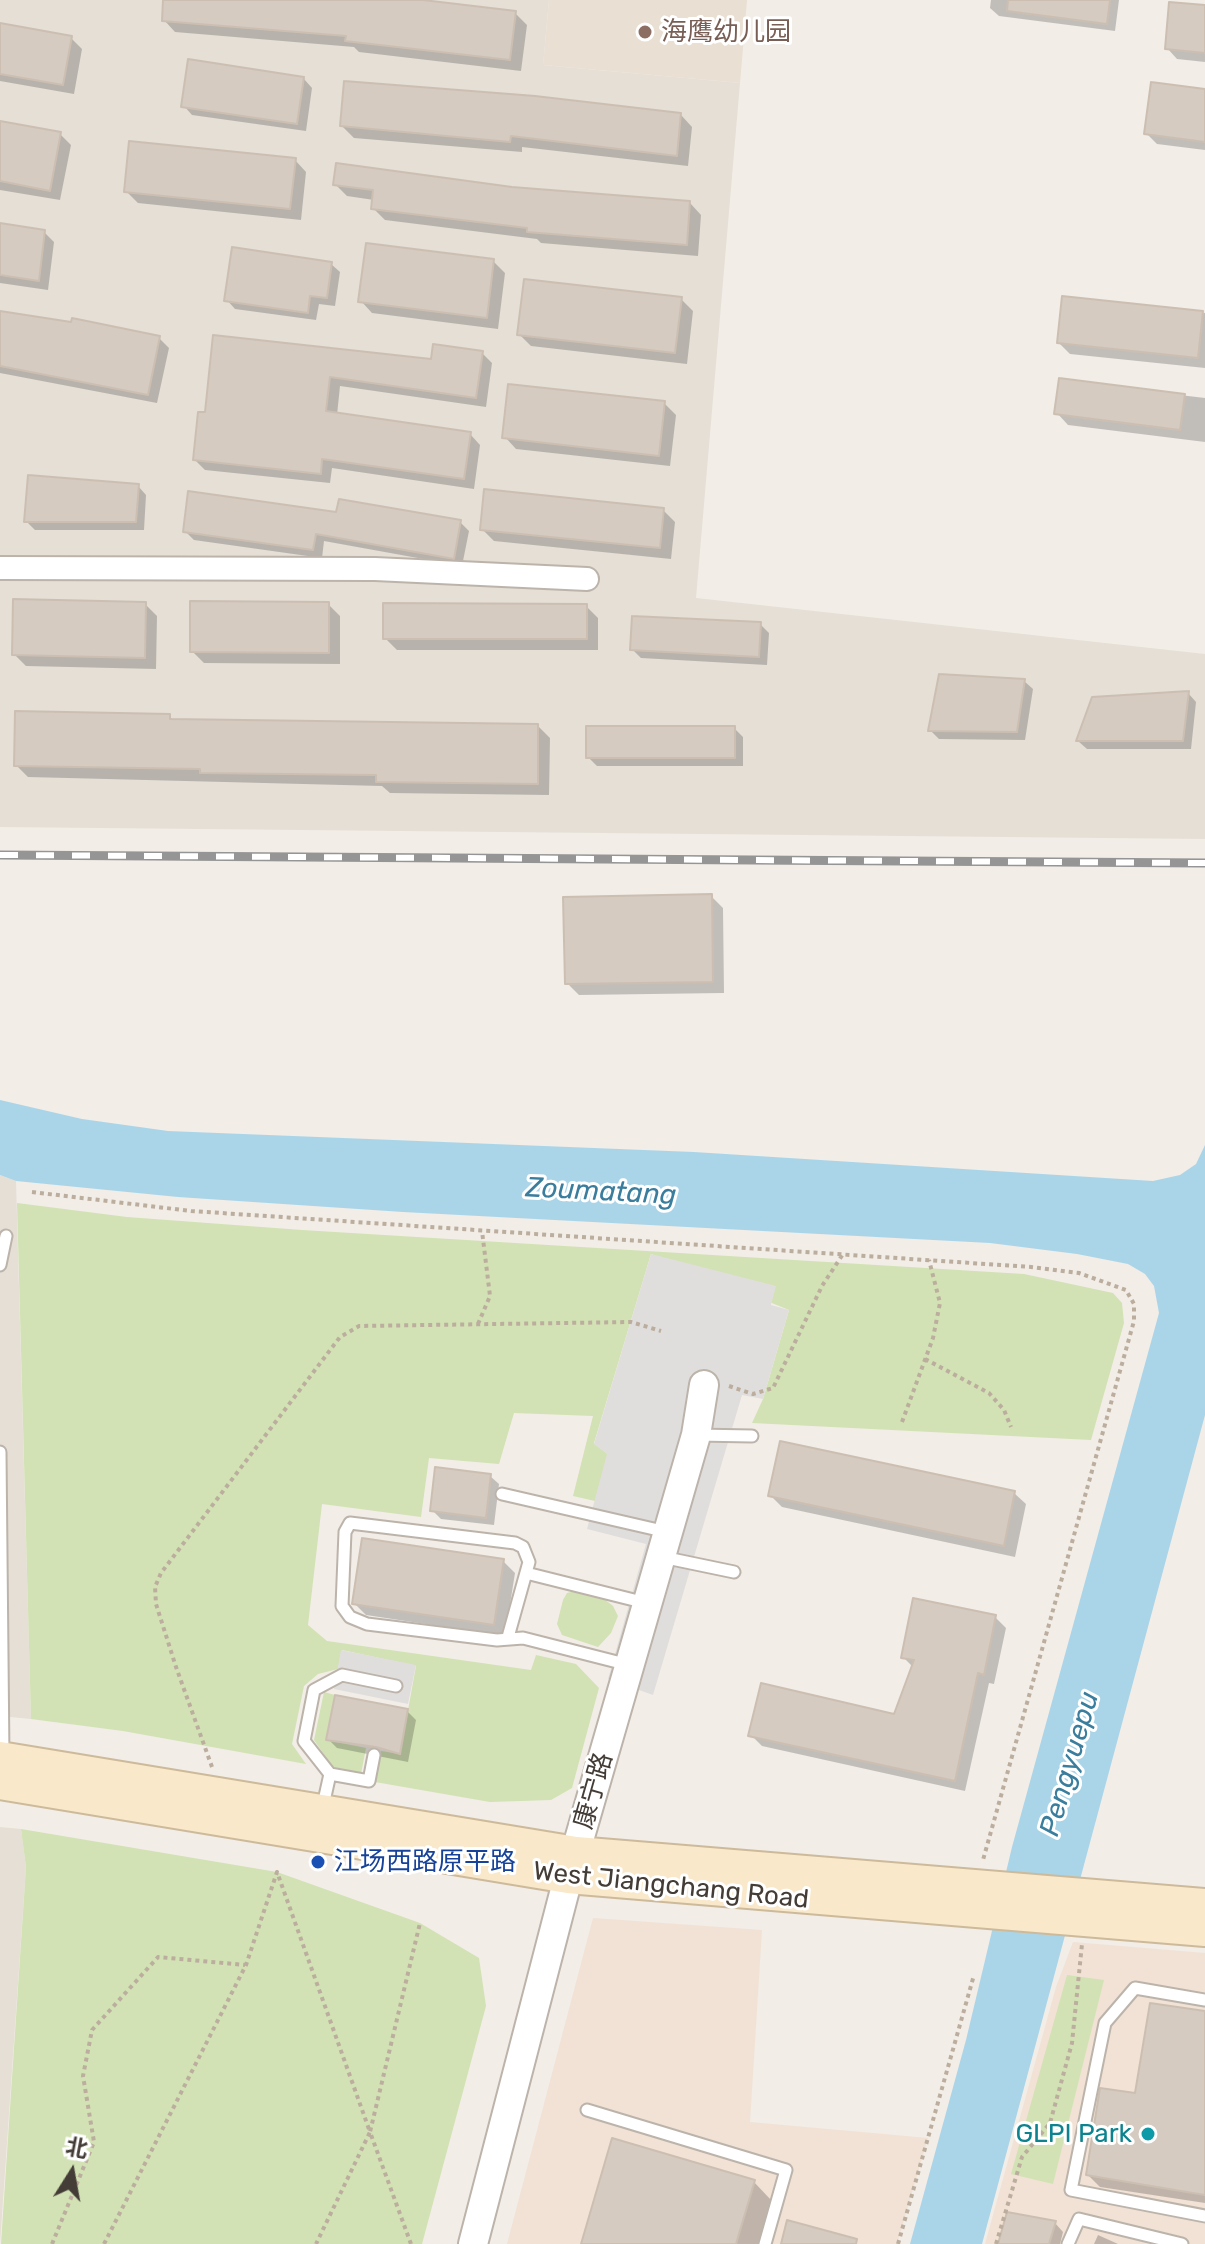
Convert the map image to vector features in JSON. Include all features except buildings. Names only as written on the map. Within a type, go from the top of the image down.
[{"type":"main road","name":"West Jiangchang Road","points":[[1,1766],[221,1792],[322,1810],[572,1865]]},
{"type":"main road","name":"West Jiangchang Road","points":[[1,1766],[572,1865],[959,1893],[1205,1931]]},
{"type":"main road","name":"West Jiangchang Road","points":[[1081,1911],[1205,1904]]},
{"type":"street","points":[[0,568],[73,571],[375,569],[587,579]]},
{"type":"street","name":"康宁路","points":[[473,2244],[572,1865],[696,1435],[704,1385]]},
{"type":"lane","points":[[0,1265],[6,1236]]},
{"type":"lane","points":[[696,1435],[752,1436]]},
{"type":"lane","points":[[0,1452],[1,1766]]},
{"type":"lane","points":[[502,1494],[664,1545],[734,1572]]},
{"type":"lane","points":[[508,1637],[526,1573],[528,1554],[515,1543],[364,1522],[350,1523],[345,1532],[342,1606],[350,1617],[367,1624],[497,1640],[508,1637],[630,1665]]},
{"type":"lane","points":[[526,1573],[649,1603]]},
{"type":"lane","points":[[374,1755],[369,1781],[330,1774],[304,1741],[314,1690],[342,1675],[396,1686]]},
{"type":"lane","points":[[322,1810],[330,1774]]},
{"type":"lane","points":[[1205,2000],[1135,1988],[1105,2023],[1071,2190],[1205,2216]]},
{"type":"lane","points":[[587,2110],[786,2170],[765,2244]]},
{"type":"lane","points":[[1068,2244],[1079,2219],[1182,2244]]},
{"type":"path","points":[[32,1192],[191,1211],[929,1260],[1079,1273],[1126,1290],[1134,1304],[1134,1321],[1109,1412],[959,1893]]},
{"type":"path","points":[[478,1324],[490,1296],[482,1231]]},
{"type":"path","points":[[704,1385],[720,1383],[753,1394],[773,1388],[822,1286],[843,1254]]},
{"type":"path","points":[[902,1422],[925,1359],[940,1303],[929,1260]]},
{"type":"path","points":[[221,1792],[156,1604],[155,1587],[161,1573],[340,1337],[359,1326],[631,1322],[661,1331]]},
{"type":"path","points":[[925,1359],[989,1393],[1004,1410],[1011,1427]]},
{"type":"path","points":[[104,2244],[246,1965],[277,1872],[411,2244]]},
{"type":"path","points":[[996,2244],[1022,2157],[1050,2123],[1072,2043],[1081,1911]]},
{"type":"path","points":[[316,2244],[370,2132],[420,1923]]},
{"type":"path","points":[[52,2244],[94,2142],[83,2076],[92,2030],[158,1957],[246,1965]]},
{"type":"path","points":[[898,2244],[974,1975]]},
{"type":"shaded area","points":[[0,0],[549,0],[543,65],[740,83],[696,598],[1205,654],[1205,839],[0,827]]},
{"type":"shaded area","name":"海鹰幼儿园","points":[[549,0],[747,0],[740,83],[543,65]]},
{"type":"shaded area","points":[[0,1175],[16,1181],[31,1719],[0,1716]]},
{"type":"shaded area","points":[[651,1254],[776,1286],[771,1305],[789,1310],[763,1399],[742,1395],[653,1695],[608,1679],[646,1544],[587,1529],[607,1454],[594,1444]]},
{"type":"shaded area","points":[[341,1650],[416,1665],[408,1704],[334,1689]]},
{"type":"shaded area","points":[[0,1827],[21,1829],[26,1867],[0,2244]]},
{"type":"shaded area","points":[[593,1918],[762,1930],[750,2122],[928,2138],[897,2244],[507,2244]]},
{"type":"shaded area","points":[[1073,1942],[1205,1953],[1205,2244],[985,2244],[1056,1987]]},
{"type":"green space","points":[[17,1203],[127,1217],[302,1230],[1024,1274],[1113,1293],[1122,1303],[1124,1323],[1091,1440],[752,1423],[763,1399],[789,1310],[651,1254],[594,1443],[608,1454],[595,1501],[573,1496],[593,1416],[514,1413],[499,1464],[429,1458],[421,1517],[322,1504],[308,1625],[327,1641],[531,1670],[536,1655],[576,1664],[599,1688],[572,1788],[551,1800],[490,1802],[375,1782],[381,1751],[400,1754],[416,1666],[342,1650],[338,1669],[318,1674],[304,1686],[292,1744],[306,1764],[123,1731],[31,1719]]},
{"type":"green space","points":[[578,1590],[599,1595],[613,1606],[618,1616],[611,1633],[598,1647],[562,1635],[557,1624],[567,1593]]},
{"type":"green space","points":[[324,1692],[335,1695],[326,1740],[366,1748],[361,1774],[334,1769],[314,1740]]},
{"type":"green space","points":[[21,1829],[277,1872],[420,1923],[479,1958],[486,2006],[422,2244],[1,2244],[26,1867]]},
{"type":"green space","points":[[1067,1975],[1104,1980],[1053,2184],[1011,2174]]},
{"type":"water","points":[[0,1100],[82,1119],[168,1131],[694,1152],[1153,1181],[1180,1175],[1196,1164],[1205,1145],[1205,1415],[982,2244],[910,2244],[966,2040],[1012,1847],[1159,1313],[1154,1286],[1145,1274],[1128,1264],[990,1243],[403,1212],[178,1197],[16,1181],[0,1175]]},
{"type":"railway","points":[[0,855],[1205,863]]},
{"type":"place","name":"海鹰幼儿园","points":[[645,32]]},
{"type":"place","name":"江场西路原平路","points":[[318,1862]]},
{"type":"place","name":"GLPI Park","points":[[1148,2134]]},
{"type":"water label","name":"Zoumatang","points":[[601,1192]]},
{"type":"water label","name":"Pengyuepu","points":[[1070,1764]]}]
